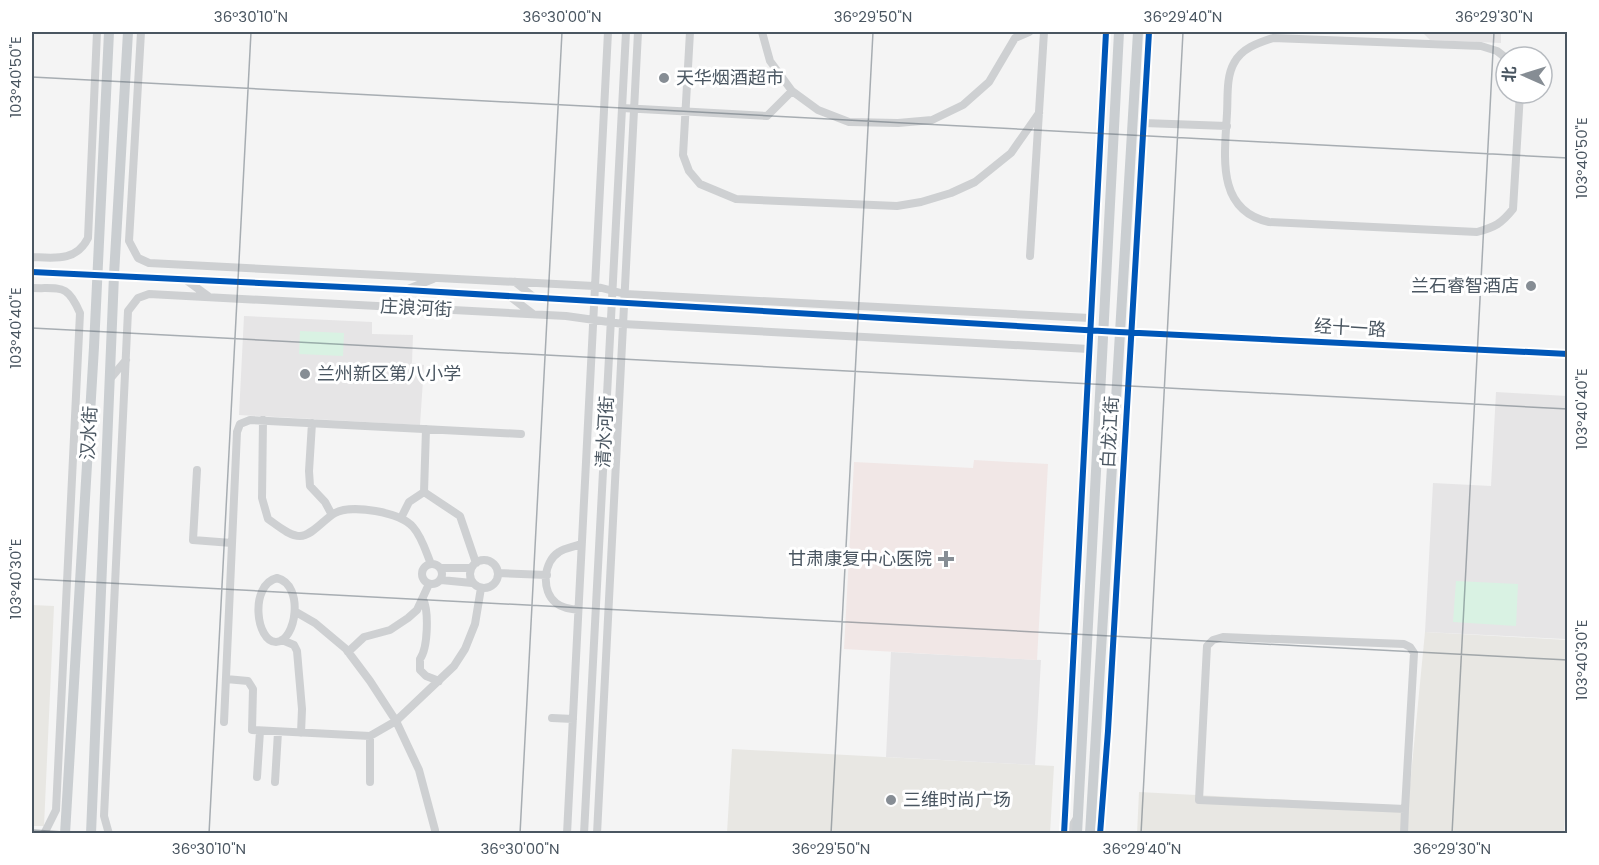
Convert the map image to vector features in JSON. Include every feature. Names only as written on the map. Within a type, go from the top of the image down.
[{"type":"main road","name":"汉水街","points":[[65,834],[94,348],[109,32]]},
{"type":"main road","name":"汉水街","points":[[91,834],[114,275],[128,32]]},
{"type":"main road","name":"白龙江街","points":[[1077,834],[1119,32]]},
{"type":"main road","name":"白龙江街","points":[[1090,834],[1125,332],[1138,32]]},
{"type":"main road","points":[[94,348],[111,348]]},
{"type":"street","points":[[32,257],[68,257],[84,246],[88,238],[97,32]]},
{"type":"street","points":[[141,32],[129,242],[138,258],[149,263],[594,286],[625,294],[1090,318]]},
{"type":"street","points":[[567,834],[608,32]]},
{"type":"street","name":"清水河街","points":[[584,834],[626,32]]},
{"type":"street","points":[[597,834],[638,32]]},
{"type":"street","points":[[690,32],[683,155],[686,166],[700,184],[736,199],[897,206],[921,202],[951,193],[975,182],[1011,153],[1039,113]]},
{"type":"street","points":[[762,32],[770,61],[792,91],[818,110],[849,122],[898,123],[932,120],[963,105],[989,82],[1015,38],[1029,32]]},
{"type":"street","points":[[1030,256],[1044,32]]},
{"type":"street","name":"白龙江街","points":[[1100,834],[1108,731],[1125,332],[1144,123],[1149,32]]},
{"type":"street","points":[[1494,50],[1481,46],[1272,38],[1256,44],[1242,53],[1234,63],[1229,80],[1225,172],[1230,190],[1239,205],[1257,220],[1477,232],[1502,222],[1513,209],[1519,105]]},
{"type":"street","points":[[622,108],[766,116],[792,91]]},
{"type":"street","points":[[1144,123],[1227,126]]},
{"type":"street","points":[[90,188],[102,173]]},
{"type":"street","points":[[120,173],[132,192]]},
{"type":"street","points":[[192,265],[213,280]]},
{"type":"street","name":"经十一路","points":[[32,272],[406,290],[1104,331],[1568,354]]},
{"type":"street","points":[[406,290],[437,278]]},
{"type":"street","points":[[185,279],[209,297]]},
{"type":"street","points":[[514,282],[535,298]]},
{"type":"street","points":[[32,288],[65,290],[73,296],[80,313],[56,810],[44,834]]},
{"type":"street","name":"庄浪河街","points":[[126,360],[128,311],[138,298],[149,294],[534,315],[623,324],[1089,349]]},
{"type":"street","points":[[511,297],[534,315]]},
{"type":"street","points":[[110,379],[126,360]]},
{"type":"street","points":[[109,834],[104,816],[126,360]]},
{"type":"street","points":[[77,365],[93,366]]},
{"type":"street","points":[[224,722],[240,424],[247,420],[263,420],[520,434]]},
{"type":"street","points":[[263,420],[262,498],[268,519],[297,536],[304,536],[332,514],[343,509],[369,510],[401,518],[417,531],[431,564],[440,568],[473,566],[483,560],[495,566],[498,573],[492,586],[481,588],[472,582],[441,580]]},
{"type":"street","points":[[312,423],[310,486],[325,502],[332,514]]},
{"type":"street","points":[[424,492],[426,429]]},
{"type":"street","points":[[197,470],[193,540],[232,543]]},
{"type":"street","points":[[401,518],[409,502],[424,492]]},
{"type":"street","points":[[424,492],[460,516],[473,566],[470,576],[472,582]]},
{"type":"street","points":[[103,544],[117,559]]},
{"type":"street","points":[[578,610],[562,607],[555,602],[548,591],[546,575],[551,560],[560,552],[581,544]]},
{"type":"street","points":[[431,564],[423,569],[422,575],[424,581],[429,584],[436,584],[441,580],[440,568]]},
{"type":"street","points":[[498,573],[546,575]]},
{"type":"street","points":[[277,578],[285,582],[292,591],[296,612],[282,640],[277,642],[269,639],[258,617],[259,597],[269,581],[277,578]]},
{"type":"street","points":[[67,579],[79,601]]},
{"type":"street","points":[[348,652],[364,637],[400,624],[417,610],[429,584]]},
{"type":"street","points":[[226,679],[248,681],[253,689],[252,730],[370,736],[396,721],[454,666],[465,649],[475,624],[481,588]]},
{"type":"street","points":[[423,599],[427,607],[426,634],[423,655],[420,659],[420,670],[426,676],[439,681]]},
{"type":"street","points":[[296,612],[315,623],[348,652],[396,721],[419,770],[435,830]]},
{"type":"street","points":[[1404,834],[1414,653],[1410,647],[1404,644],[1223,637],[1213,640],[1207,646],[1199,800],[1405,809]]},
{"type":"street","points":[[282,640],[294,645],[297,651],[302,709],[301,733]]},
{"type":"street","points":[[1098,712],[1108,731]]},
{"type":"street","points":[[552,718],[573,719]]},
{"type":"street","points":[[257,777],[260,730]]},
{"type":"street","points":[[275,782],[278,732]]},
{"type":"street","points":[[370,736],[370,782]]},
{"type":"street","points":[[1090,834],[1101,814]]},
{"type":"street","points":[[1067,834],[1078,817]]},
{"type":"shaded area","points":[[1422,32],[1501,32],[1501,43],[1430,40]]},
{"type":"shaded area","name":"兰州新区第八小学","points":[[244,316],[372,322],[372,334],[413,335],[412,363],[424,365],[420,425],[239,415]]},
{"type":"shaded area","points":[[1496,392],[1567,396],[1568,602],[1565,639],[1425,632],[1433,483],[1491,486]]},
{"type":"shaded area","name":"甘肃康复中心医院","points":[[974,460],[1048,464],[1037,660],[844,649],[854,462],[973,468]]},
{"type":"shaded area","points":[[32,605],[54,606],[44,826],[32,826]]},
{"type":"shaded area","points":[[1425,632],[1567,640],[1568,761],[1564,833],[1137,834],[1139,792],[1408,806]]},
{"type":"shaded area","points":[[891,652],[1041,660],[1035,765],[886,757]]},
{"type":"shaded area","name":"三维时尚广场","points":[[732,749],[1054,766],[1050,833],[727,833]]},
{"type":"green space","points":[[300,331],[344,333],[343,356],[299,354]]},
{"type":"green space","points":[[1456,581],[1518,584],[1516,626],[1453,622]]},
{"type":"cycle path","points":[[1064,834],[1106,32]]},
{"type":"cycle path","points":[[1100,834],[1149,32]]},
{"type":"cycle path","points":[[32,272],[406,290],[1119,332],[1568,354]]},
{"type":"place","name":"天华烟酒超市","points":[[664,78]]},
{"type":"place","name":"兰石睿智酒店","points":[[1531,286]]},
{"type":"place","name":"兰州新区第八小学","points":[[305,374]]},
{"type":"place","name":"甘肃康复中心医院","points":[[946,559]]},
{"type":"place","name":"三维时尚广场","points":[[891,800]]}]
